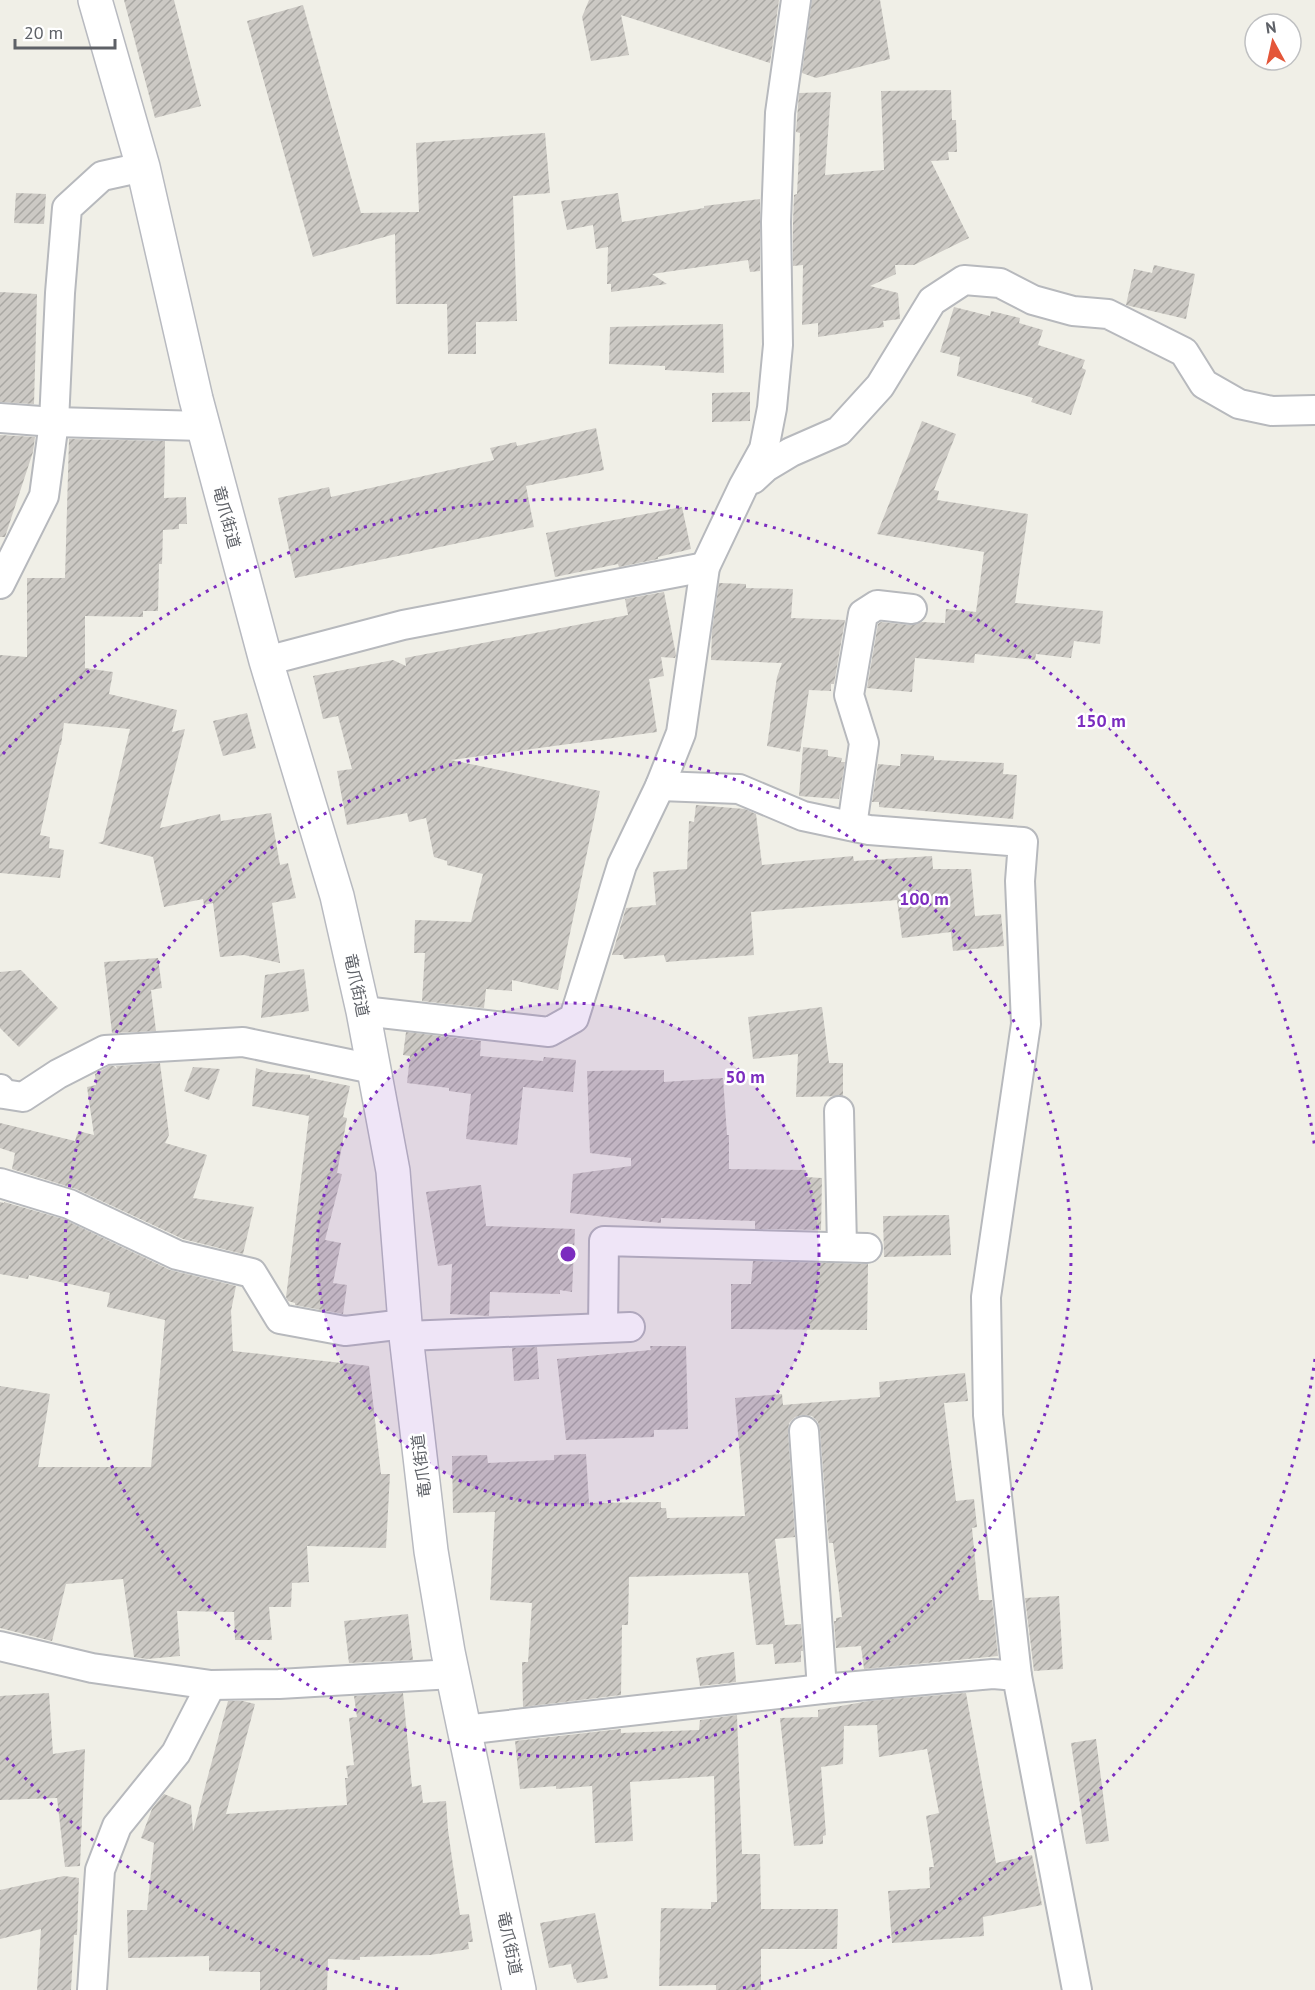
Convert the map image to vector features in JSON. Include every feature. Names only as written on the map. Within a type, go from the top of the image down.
[{"type":"main road","name":"竜爪街道","points":[[95,0],[143,167],[203,426],[266,662],[337,896],[363,1011],[372,1070],[393,1171],[406,1330],[431,1551],[464,1730],[519,1990]]},
{"type":"street","points":[[363,1011],[549,1032],[574,1017],[622,865],[660,786],[681,733],[705,567],[764,449],[772,408],[778,345],[777,222],[780,113],[796,0]]},
{"type":"street","points":[[0,584],[44,495],[54,422],[60,293],[67,208],[102,176],[143,167]]},
{"type":"street","points":[[743,487],[766,467],[791,452],[839,431],[880,386],[932,301],[964,279],[1000,283],[1034,300],[1072,311],[1108,314],[1184,352],[1204,384],[1239,404],[1272,411],[1315,410]]},
{"type":"street","points":[[0,418],[54,422],[203,426]]},
{"type":"street","points":[[266,662],[403,625],[705,567]]},
{"type":"street","points":[[852,826],[864,743],[849,695],[864,614],[877,605],[912,609]]},
{"type":"street","points":[[660,786],[739,789],[803,816],[869,830],[1023,842],[1020,881],[1026,1024],[986,1297],[988,1415],[1017,1676],[1077,1990]]},
{"type":"street","points":[[0,1089],[4,1094],[23,1097],[58,1074],[105,1050],[243,1041],[372,1070]]},
{"type":"street","points":[[0,1183],[69,1204],[177,1255],[252,1273],[280,1319],[345,1331],[617,1327],[604,1241],[855,1247],[839,1112]]},
{"type":"street","points":[[804,1431],[822,1689]]},
{"type":"street","points":[[0,1646],[92,1668],[211,1685],[453,1674]]},
{"type":"street","points":[[464,1730],[822,1689],[993,1674],[1017,1676]]},
{"type":"street","points":[[92,1990],[99,1870],[117,1826],[176,1753],[211,1685]]},
{"type":"building","points":[[124,0],[174,0],[201,106],[155,118]]},
{"type":"building","points":[[589,0],[779,0],[770,63],[621,15],[629,55],[591,61],[582,17]]},
{"type":"building","points":[[812,0],[880,0],[890,59],[816,78],[802,73]]},
{"type":"building","points":[[303,5],[361,213],[419,212],[416,143],[545,133],[550,193],[513,196],[517,321],[476,322],[476,354],[448,354],[447,304],[396,304],[395,234],[313,257],[247,21]]},
{"type":"building","points":[[951,90],[952,120],[956,120],[957,152],[948,152],[949,160],[931,161],[969,238],[914,265],[895,265],[896,274],[870,286],[898,293],[900,319],[883,321],[884,327],[818,337],[818,323],[802,325],[803,265],[793,266],[794,195],[797,194],[800,133],[796,132],[799,93],[831,92],[825,175],[884,170],[881,91]]},
{"type":"building","points":[[16,193],[46,194],[44,224],[14,223]]},
{"type":"building","points":[[618,193],[622,222],[704,208],[704,206],[760,199],[760,271],[750,272],[748,260],[652,274],[667,284],[611,292],[611,284],[607,284],[608,247],[596,249],[593,225],[567,230],[561,201]]},
{"type":"building","points":[[1154,265],[1195,274],[1186,319],[1126,305],[1134,269],[1152,273]]},
{"type":"building","points":[[0,292],[37,294],[34,404],[0,402]]},
{"type":"building","points":[[954,307],[990,316],[991,311],[1020,318],[1019,323],[1043,330],[1038,345],[1085,360],[1082,368],[1086,370],[1071,415],[1031,402],[1033,398],[957,376],[960,357],[940,352]]},
{"type":"building","points":[[723,324],[724,373],[665,370],[665,366],[609,364],[610,327]]},
{"type":"building","points":[[750,392],[750,421],[712,422],[712,393]]},
{"type":"building","points":[[922,421],[956,434],[934,490],[939,491],[937,500],[1028,514],[1015,603],[1103,611],[1100,644],[1074,641],[1071,658],[1036,654],[1035,660],[975,654],[974,663],[915,658],[912,692],[867,688],[878,624],[881,622],[911,625],[922,622],[945,623],[946,609],[976,612],[984,552],[877,534]]},
{"type":"building","points":[[596,428],[604,470],[526,486],[534,527],[295,578],[278,498],[329,487],[331,497],[494,460],[490,448],[516,442],[517,446]]},
{"type":"building","points":[[0,435],[35,437],[33,452],[5,537],[0,537]]},
{"type":"building","points":[[69,439],[165,441],[164,498],[186,497],[187,524],[179,524],[179,529],[163,530],[162,564],[159,564],[158,611],[143,611],[143,617],[85,616],[85,668],[113,672],[109,694],[177,710],[172,732],[185,729],[160,828],[220,814],[221,821],[271,813],[280,865],[288,863],[296,898],[272,903],[280,963],[244,955],[220,957],[213,903],[204,905],[203,899],[164,907],[153,857],[98,843],[103,841],[130,729],[64,723],[40,835],[50,837],[49,848],[64,850],[60,878],[0,873],[0,655],[27,657],[27,578],[65,578]]},
{"type":"building","points":[[682,507],[691,549],[658,557],[658,559],[619,567],[618,564],[555,577],[546,533]]},
{"type":"building","points":[[719,583],[746,584],[746,588],[793,589],[791,618],[845,620],[831,691],[809,690],[800,752],[767,746],[777,677],[782,663],[711,660],[712,631]]},
{"type":"building","points":[[664,592],[676,655],[675,658],[661,657],[664,676],[649,679],[657,732],[451,760],[600,791],[558,990],[512,980],[512,991],[486,989],[484,1008],[422,1001],[425,953],[414,953],[415,920],[471,922],[483,874],[447,865],[447,861],[434,857],[426,818],[409,822],[407,813],[347,825],[337,771],[352,769],[338,716],[323,719],[313,676],[393,660],[406,666],[405,658],[628,615],[625,599]]},
{"type":"building","points":[[247,713],[256,748],[223,756],[213,721]]},
{"type":"building","points":[[803,747],[828,750],[828,756],[842,758],[841,762],[845,762],[839,799],[799,796]]},
{"type":"building","points":[[901,754],[934,756],[934,760],[1004,763],[1003,774],[1017,775],[1013,819],[879,807],[879,802],[872,802],[878,764],[900,766]]},
{"type":"building","points":[[696,805],[745,809],[756,814],[762,865],[853,856],[854,861],[932,856],[933,869],[971,869],[975,916],[1001,914],[1004,946],[953,951],[951,932],[902,938],[897,900],[751,912],[754,955],[666,962],[664,955],[624,959],[623,955],[612,955],[626,908],[656,905],[653,872],[687,869],[689,821],[694,822]]},
{"type":"building","points":[[158,958],[162,988],[151,990],[156,1031],[112,1033],[104,962]]},
{"type":"building","points":[[304,969],[309,1011],[261,1018],[265,975]]},
{"type":"building","points":[[21,970],[58,1008],[19,1047],[0,1028],[0,972]]},
{"type":"building","points":[[822,1007],[829,1063],[843,1063],[843,1096],[796,1097],[798,1054],[753,1059],[748,1017]]},
{"type":"building","points":[[406,1032],[481,1041],[480,1056],[543,1061],[544,1057],[576,1060],[573,1092],[523,1087],[517,1145],[466,1139],[471,1094],[449,1091],[449,1088],[407,1083],[410,1056],[403,1055]]},
{"type":"building","points":[[160,1063],[169,1135],[165,1143],[207,1155],[193,1198],[254,1207],[243,1254],[183,1239],[76,1189],[12,1169],[15,1153],[0,1148],[0,1123],[75,1141],[78,1131],[94,1135],[87,1087],[96,1085],[95,1074],[109,1066],[117,1069],[116,1066]]},
{"type":"building","points":[[193,1067],[220,1069],[209,1100],[184,1091]]},
{"type":"building","points":[[256,1068],[268,1072],[310,1075],[310,1078],[350,1086],[343,1117],[347,1118],[337,1173],[342,1174],[325,1240],[341,1243],[333,1283],[347,1285],[343,1314],[295,1305],[286,1297],[309,1116],[252,1106]]},
{"type":"building","points":[[664,1070],[664,1082],[723,1078],[727,1135],[729,1135],[729,1169],[806,1170],[806,1177],[822,1178],[821,1230],[755,1229],[755,1221],[661,1218],[661,1223],[570,1213],[573,1174],[631,1166],[631,1158],[590,1153],[587,1071]]},
{"type":"building","points":[[481,1185],[486,1226],[575,1229],[572,1292],[560,1290],[560,1294],[490,1292],[489,1316],[450,1314],[452,1264],[438,1266],[426,1192]]},
{"type":"building","points":[[0,1202],[63,1219],[170,1270],[236,1286],[231,1311],[233,1351],[369,1366],[381,1474],[390,1474],[386,1548],[307,1546],[309,1582],[292,1583],[291,1607],[269,1607],[272,1640],[235,1640],[234,1612],[177,1611],[180,1656],[147,1659],[134,1657],[123,1579],[66,1584],[52,1641],[0,1628],[0,1386],[50,1394],[38,1467],[151,1467],[165,1320],[107,1307],[110,1293],[29,1275],[28,1279],[0,1274]]},
{"type":"building","points":[[949,1215],[951,1255],[884,1257],[883,1216]]},
{"type":"building","points":[[753,1261],[868,1264],[867,1330],[731,1329],[731,1284],[751,1284]]},
{"type":"building","points":[[650,1346],[686,1346],[688,1429],[654,1430],[654,1437],[566,1440],[557,1359],[651,1350]]},
{"type":"building","points":[[537,1347],[539,1379],[514,1381],[512,1348]]},
{"type":"building","points":[[965,1373],[968,1401],[944,1403],[956,1501],[974,1499],[977,1527],[972,1528],[979,1600],[992,1600],[998,1656],[864,1669],[861,1646],[836,1648],[834,1621],[842,1617],[833,1543],[829,1543],[820,1430],[818,1422],[812,1416],[802,1415],[795,1417],[789,1423],[788,1432],[795,1537],[775,1539],[785,1625],[801,1624],[803,1651],[801,1651],[801,1662],[775,1664],[773,1644],[756,1645],[748,1573],[629,1577],[628,1625],[622,1625],[621,1695],[523,1707],[522,1662],[528,1662],[532,1603],[490,1600],[495,1512],[453,1513],[452,1456],[487,1455],[488,1463],[554,1460],[554,1455],[586,1454],[589,1503],[661,1502],[661,1508],[666,1508],[667,1518],[745,1516],[735,1398],[782,1394],[783,1405],[880,1397],[879,1382]]},
{"type":"building","points":[[1059,1596],[1063,1669],[1034,1671],[1025,1598]]},
{"type":"building","points":[[408,1614],[413,1660],[349,1663],[344,1621]]},
{"type":"building","points":[[734,1652],[736,1682],[700,1686],[696,1658]]},
{"type":"building","points":[[49,1693],[53,1754],[85,1749],[80,1866],[65,1867],[57,1798],[0,1800],[0,1696]]},
{"type":"building","points":[[403,1693],[412,1787],[421,1785],[423,1803],[446,1801],[460,1915],[469,1914],[473,1942],[468,1942],[469,1949],[430,1955],[360,1957],[360,1960],[328,1959],[327,1990],[260,1990],[260,1972],[209,1971],[209,1956],[128,1958],[127,1910],[147,1910],[154,1843],[141,1838],[152,1809],[164,1794],[191,1805],[193,1832],[228,1701],[255,1704],[226,1814],[347,1805],[346,1766],[354,1765],[349,1718],[357,1717],[354,1696]]},
{"type":"building","points":[[966,1693],[996,1863],[1032,1855],[1042,1905],[983,1917],[984,1936],[892,1943],[888,1891],[930,1888],[929,1867],[934,1867],[926,1816],[939,1813],[927,1749],[879,1757],[877,1725],[844,1726],[843,1764],[821,1767],[826,1835],[823,1836],[823,1844],[794,1846],[780,1718],[818,1717],[818,1710],[869,1701]]},
{"type":"building","points":[[737,1715],[742,1854],[760,1854],[761,1909],[838,1909],[837,1949],[761,1949],[761,1990],[716,1990],[716,1985],[659,1986],[661,1908],[711,1909],[711,1902],[717,1902],[714,1776],[630,1782],[633,1841],[595,1843],[592,1786],[520,1789],[515,1741],[621,1729],[621,1733],[699,1730],[700,1720]]},
{"type":"building","points":[[1096,1739],[1109,1841],[1086,1844],[1071,1743]]},
{"type":"building","points":[[64,1876],[79,1878],[77,1935],[74,1935],[71,1990],[37,1990],[41,1929],[0,1939],[0,1890]]},
{"type":"building","points":[[595,1913],[608,1978],[577,1983],[571,1964],[549,1968],[540,1923]]}]
